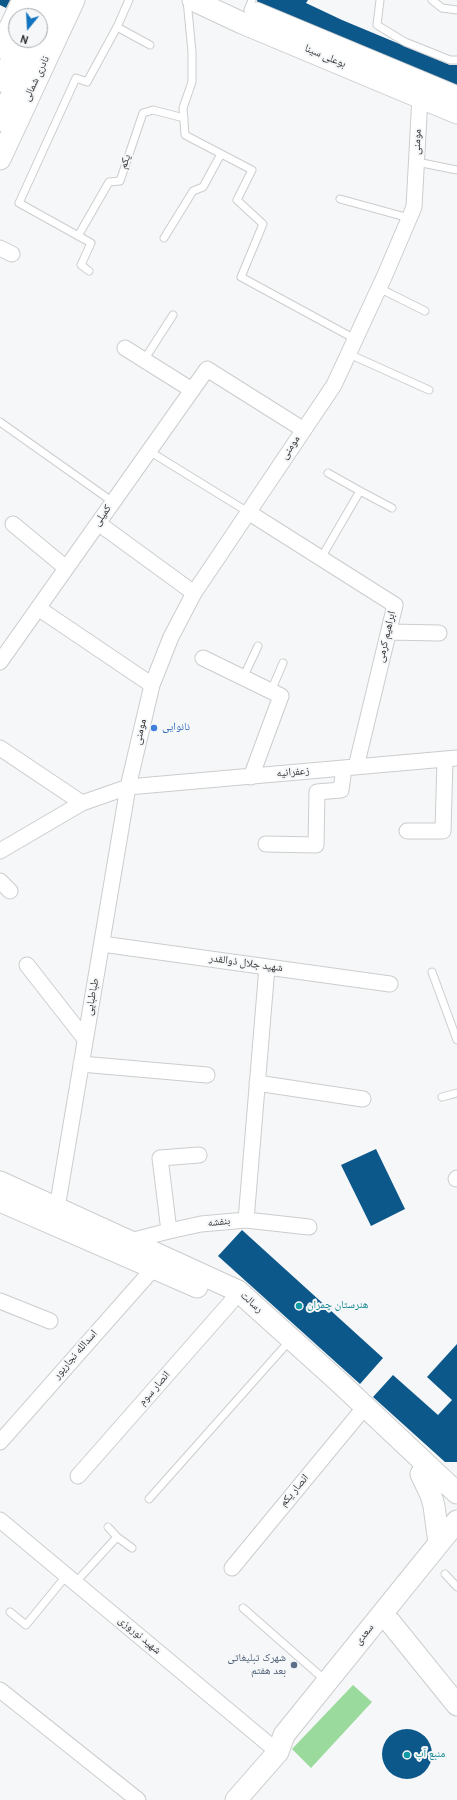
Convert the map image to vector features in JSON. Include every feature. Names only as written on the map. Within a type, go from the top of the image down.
[{"type":"main road","points":[[0,48],[22,0]]},
{"type":"main road","points":[[46,8],[58,0]]},
{"type":"main road","name":"نادری شمالی","points":[[48,21],[58,0]]},
{"type":"main road","name":"نادری شمالی","points":[[0,159],[58,0]]},
{"type":"main road","name":"بوعلی سینا","points":[[193,0],[457,113]]},
{"type":"main road","name":"بوعلی سینا","points":[[226,0],[250,5],[457,97]]},
{"type":"main road","points":[[0,86],[18,48]]},
{"type":"main road","name":"نادری شمالی","points":[[0,120],[35,48]]},
{"type":"main road","name":"رسالت","points":[[0,1182],[238,1291],[424,1469],[457,1509]]},
{"type":"main road","name":"رسالت","points":[[0,1201],[231,1302],[285,1346],[359,1414],[424,1469],[457,1493]]},
{"type":"main road","points":[[448,1541],[434,1506],[424,1469],[457,1477]]},
{"type":"main road","name":"سعدی","points":[[278,1752],[296,1743],[390,1622],[448,1541],[457,1521]]},
{"type":"main road","name":"سعدی","points":[[236,1800],[278,1752],[284,1735],[327,1682],[448,1541]]},
{"type":"main road","points":[[390,1622],[457,1705]]},
{"type":"street","name":"مومنی","points":[[128,787],[152,685],[171,637],[194,593],[334,385],[379,288],[414,207],[420,98]]},
{"type":"street","points":[[125,348],[192,390]]},
{"type":"street","name":"کمیلی","points":[[0,662],[207,369],[304,430]]},
{"type":"street","name":"ابراهیم کرمی","points":[[248,512],[395,605],[350,768],[341,790],[316,792],[316,845],[266,844]]},
{"type":"street","points":[[98,523],[194,593]]},
{"type":"street","points":[[13,524],[66,568]]},
{"type":"street","points":[[38,608],[152,685]]},
{"type":"street","points":[[388,632],[439,633]]},
{"type":"street","points":[[203,658],[280,696],[251,776]]},
{"type":"street","points":[[0,748],[82,803]]},
{"type":"street","points":[[407,830],[443,831],[451,759]]},
{"type":"street","name":"زعفرانیه","points":[[0,851],[82,803],[128,787],[451,759]]},
{"type":"street","name":"طباطبایی","points":[[57,1208],[128,787]]},
{"type":"street","name":"شهید جلال ذوالقدر","points":[[102,944],[390,984]]},
{"type":"street","points":[[27,965],[85,1039]]},
{"type":"street","points":[[246,1220],[267,967]]},
{"type":"street","points":[[81,1064],[207,1075]]},
{"type":"street","points":[[257,1083],[363,1099]]},
{"type":"street","points":[[169,1231],[160,1158],[199,1155]]},
{"type":"street","name":"بنفشه","points":[[130,1241],[201,1224],[246,1220],[309,1227]]},
{"type":"street","name":"اسدالله نجارپور","points":[[0,1442],[153,1269]]},
{"type":"street","points":[[0,1301],[50,1322]]},
{"type":"street","name":"انصار سوم","points":[[78,1476],[231,1302]]},
{"type":"street","name":"انصار یکم","points":[[232,1568],[359,1414]]},
{"type":"street","name":"شهید نوروزی","points":[[0,1520],[70,1580],[278,1752]]},
{"type":"street","points":[[0,1690],[138,1800]]},
{"type":"lane","points":[[90,271],[81,265],[90,243],[20,204],[76,78],[87,82],[117,27],[129,0]]},
{"type":"lane","points":[[188,0],[192,52],[192,82],[183,108],[185,135],[252,170],[237,200],[263,224],[241,277],[356,339]]},
{"type":"lane","points":[[380,0],[377,25],[405,42],[450,60],[457,60]]},
{"type":"lane","points":[[432,0],[442,8],[457,10]]},
{"type":"lane","points":[[117,27],[150,45]]},
{"type":"lane","name":"یکم","points":[[78,236],[109,182],[120,181],[143,114],[153,110],[184,118]]},
{"type":"lane","points":[[164,238],[193,191],[203,187],[221,154]]},
{"type":"lane","points":[[417,162],[457,170]]},
{"type":"lane","points":[[340,199],[409,218]]},
{"type":"lane","points":[[379,288],[425,311]]},
{"type":"lane","points":[[144,360],[173,315]]},
{"type":"lane","points":[[349,354],[429,390]]},
{"type":"lane","points":[[0,422],[113,502]]},
{"type":"lane","points":[[149,451],[248,512]]},
{"type":"lane","points":[[328,473],[392,508]]},
{"type":"lane","points":[[320,558],[360,491]]},
{"type":"lane","points":[[243,678],[258,646]]},
{"type":"lane","points":[[270,692],[283,663]]},
{"type":"lane","points":[[432,972],[457,1040]]},
{"type":"lane","points":[[442,1097],[457,1093]]},
{"type":"lane","points":[[148,1499],[285,1346]]},
{"type":"lane","points":[[108,1528],[132,1548]]},
{"type":"lane","points":[[10,1612],[26,1625],[70,1580],[118,1537]]},
{"type":"lane","points":[[445,1574],[457,1587]]},
{"type":"lane","points":[[243,1608],[327,1682]]},
{"type":"green space","points":[[353,1685],[372,1702],[311,1768],[292,1749]]},
{"type":"building","points":[[0,0],[10,0],[6,8],[0,5]]},
{"type":"building","points":[[257,0],[308,0],[306,3],[342,20],[450,65],[457,65],[457,88],[259,7]]},
{"type":"building","points":[[376,1149],[405,1209],[371,1226],[341,1165]]},
{"type":"building","name":"هنرستان چمران","points":[[242,1230],[383,1358],[360,1384],[218,1256]]},
{"type":"building","points":[[457,1344],[457,1462],[445,1462],[373,1397],[393,1375],[438,1415],[452,1400],[427,1377]]},
{"type":"building","points":[[402,1729],[412,1729],[425,1736],[432,1749],[432,1759],[425,1772],[412,1779],[402,1779],[393,1775],[386,1768],[382,1759],[382,1749],[386,1740],[393,1733]]},
{"type":"place","name":"نانوایی","points":[[154,728]]},
{"type":"place","name":"هنرستان چمران","points":[[299,1306]]},
{"type":"place","name":"شهرک تبلیغاتی بعد هفتم","points":[[294,1665]]},
{"type":"place","name":"منبع آب","points":[[407,1755]]}]
